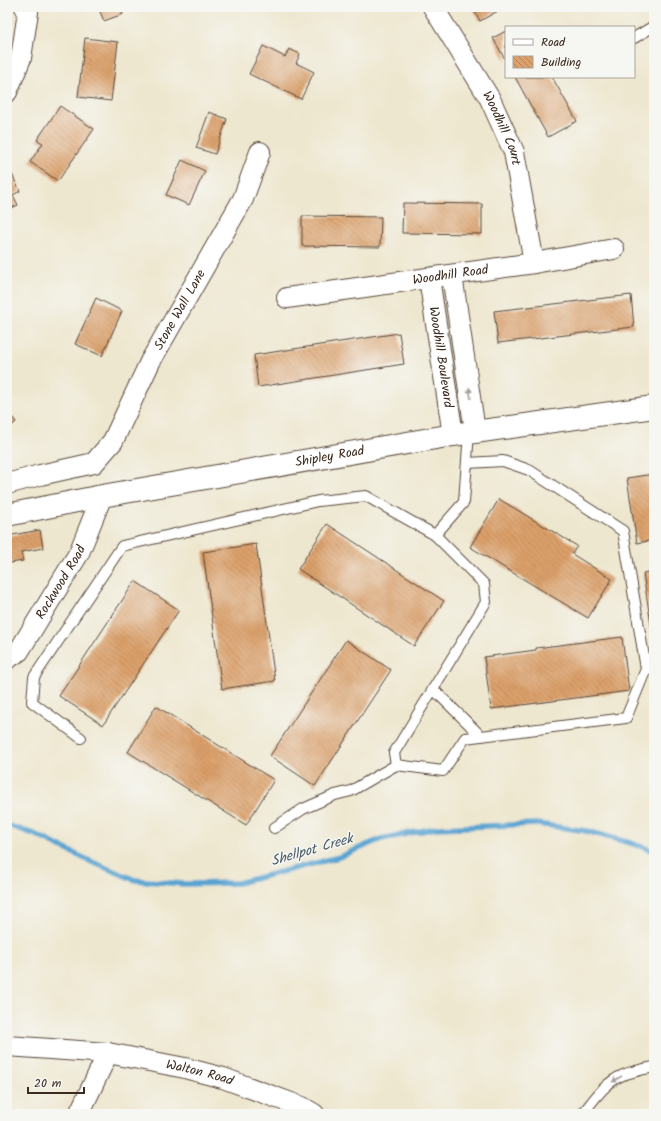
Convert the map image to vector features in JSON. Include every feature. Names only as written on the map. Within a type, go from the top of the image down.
[{"type":"main road","name":"Shipley Road","points":[[7,515],[102,496],[466,433],[654,407]]},
{"type":"street","points":[[7,92],[21,58],[28,12],[25,7]]},
{"type":"street","name":"Woodhill Court","points":[[433,7],[490,99],[514,152],[534,263]]},
{"type":"street","name":"Stone Wall Lane","points":[[7,484],[94,463],[113,441],[150,362],[243,199],[260,152]]},
{"type":"street","name":"Woodhill Road","points":[[287,298],[534,263],[614,249]]},
{"type":"street","name":"Woodhill Boulevard","points":[[452,275],[466,433]]},
{"type":"street","name":"Woodhill Boulevard","points":[[429,278],[466,433]]},
{"type":"street","name":"Rockwood Road","points":[[7,659],[19,651],[79,553],[102,496]]},
{"type":"street","name":"Walton Road","points":[[7,1046],[108,1053],[224,1078],[302,1107],[314,1114]]},
{"type":"street","points":[[79,1114],[108,1053]]},
{"type":"lane","points":[[635,37],[654,26]]},
{"type":"lane","points":[[435,535],[464,502],[467,463],[466,433]]},
{"type":"lane","points":[[274,828],[303,809],[335,795],[350,791],[396,765],[443,771],[464,738],[626,718],[650,668],[623,531],[529,470],[503,461],[467,463]]},
{"type":"lane","points":[[81,738],[32,702],[34,677],[122,546],[318,501],[366,496],[435,535],[484,584],[486,602],[394,753],[396,765]]},
{"type":"lane","points":[[433,688],[481,736]]},
{"type":"lane","points":[[584,1114],[592,1101],[606,1086],[622,1075],[654,1067]]},
{"type":"building","points":[[98,7],[121,7],[123,14],[104,21]]},
{"type":"building","points":[[472,7],[505,7],[480,21]]},
{"type":"building","points":[[505,32],[505,59],[493,38]]},
{"type":"building","points":[[85,38],[118,42],[111,101],[78,97]]},
{"type":"building","points":[[263,46],[285,57],[289,49],[300,54],[296,63],[314,72],[301,99],[249,74]]},
{"type":"building","points":[[516,78],[553,78],[577,121],[548,137]]},
{"type":"building","points":[[60,106],[94,129],[58,181],[30,162],[43,143],[37,140]]},
{"type":"building","points":[[209,112],[227,119],[215,154],[196,148]]},
{"type":"building","points":[[182,160],[205,171],[189,205],[166,195]]},
{"type":"building","points":[[9,168],[20,191],[13,195],[18,205],[7,210],[7,169]]},
{"type":"building","points":[[403,203],[482,204],[482,234],[402,233]]},
{"type":"building","points":[[302,216],[381,217],[380,247],[302,246]]},
{"type":"building","points":[[631,295],[634,327],[498,343],[494,311]]},
{"type":"building","points":[[96,298],[122,311],[102,356],[75,344]]},
{"type":"building","points":[[399,333],[404,364],[258,387],[254,355]]},
{"type":"building","points":[[7,411],[16,422],[7,429]]},
{"type":"building","points":[[654,474],[654,540],[637,543],[627,478]]},
{"type":"building","points":[[499,499],[577,546],[572,554],[612,579],[588,618],[470,547]]},
{"type":"building","points":[[327,524],[444,601],[414,646],[298,569]]},
{"type":"building","points":[[40,530],[43,548],[21,552],[23,561],[10,563],[7,536]]},
{"type":"building","points":[[256,544],[275,681],[222,689],[203,552]]},
{"type":"building","points":[[654,571],[654,638],[653,638],[643,573]]},
{"type":"building","points":[[135,581],[179,610],[103,725],[59,696]]},
{"type":"building","points":[[622,637],[629,691],[491,709],[484,657],[536,650],[536,648]]},
{"type":"building","points":[[346,640],[391,670],[315,786],[270,756]]},
{"type":"building","points":[[156,706],[274,780],[246,825],[128,752]]},
{"type":"waterway","name":"Shellpot Creek","points":[[7,825],[34,834],[92,862],[135,880],[183,884],[238,883],[339,857],[381,839],[436,828],[537,824],[587,831],[654,851]]}]
